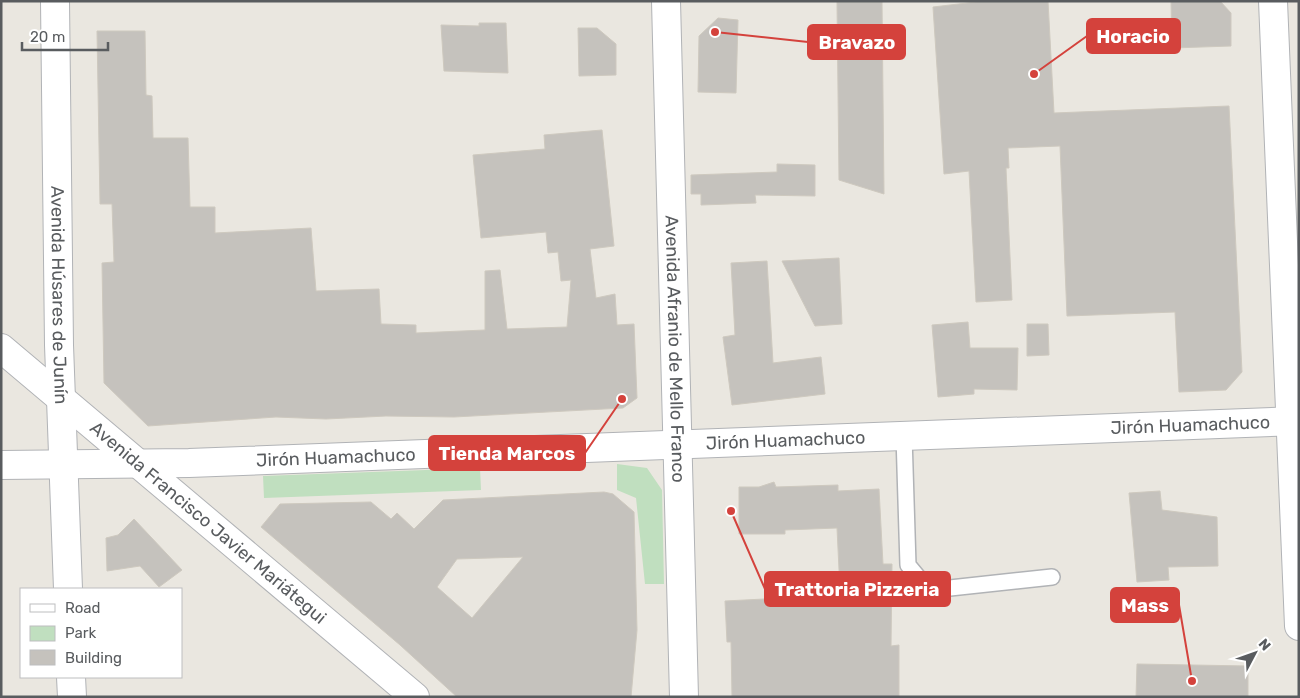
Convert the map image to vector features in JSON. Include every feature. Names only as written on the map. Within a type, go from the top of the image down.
[{"type":"street","name":"Avenida Húsares de Junín","points":[[55,1],[61,400],[68,588]]},
{"type":"street","name":"Avenida Afranio de Mello Franco","points":[[666,1],[684,697]]},
{"type":"street","points":[[1273,1],[1294,421],[1299,626]]},
{"type":"street","name":"Avenida Francisco Javier Mariátegui","points":[[1,348],[415,697]]},
{"type":"street","name":"Jirón Huamachuco","points":[[1,465],[136,463],[678,445],[1294,421]]},
{"type":"street","points":[[72,678],[72,697]]},
{"type":"lane","points":[[904,436],[908,565],[924,583],[935,587],[950,588],[1052,577]]},
{"type":"green space","points":[[617,464],[647,468],[662,490],[664,584],[645,584],[636,498],[617,490]]},
{"type":"green space","points":[[480,468],[481,490],[264,498],[263,476]]},
{"type":"building","points":[[984,1],[1048,1],[1054,113],[1229,106],[1242,372],[1226,390],[1179,392],[1175,312],[1067,316],[1060,146],[1008,148],[1009,168],[1006,168],[1012,300],[976,302],[969,171],[944,174],[933,7]]},
{"type":"building","points":[[1171,1],[1220,1],[1231,13],[1231,46],[1172,48]]},
{"type":"building","points":[[837,2],[882,2],[884,194],[839,180]]},
{"type":"building","points":[[718,18],[738,20],[736,93],[698,92],[699,36]]},
{"type":"building","points":[[479,23],[506,23],[508,73],[444,71],[441,25],[479,26]]},
{"type":"building","points":[[578,28],[597,28],[616,44],[616,75],[579,76]]},
{"type":"building","points":[[97,31],[145,31],[146,95],[152,96],[153,138],[188,138],[190,207],[215,207],[215,233],[311,228],[316,291],[379,289],[381,324],[416,325],[416,333],[485,330],[485,271],[500,270],[507,329],[567,327],[571,280],[561,281],[558,252],[548,253],[546,232],[481,238],[473,155],[545,149],[544,135],[602,130],[614,246],[590,249],[596,298],[615,294],[617,325],[634,324],[637,398],[623,408],[454,417],[386,416],[326,419],[276,417],[148,426],[104,383],[102,263],[114,262],[112,204],[100,204]]},
{"type":"building","points":[[777,164],[815,165],[815,196],[755,195],[756,203],[701,205],[701,194],[691,194],[691,175],[777,172]]},
{"type":"building","points":[[839,258],[842,324],[815,326],[782,261]]},
{"type":"building","points":[[767,261],[773,363],[821,357],[825,394],[732,405],[723,337],[735,335],[731,263]]},
{"type":"building","points":[[968,322],[970,348],[1018,348],[1017,390],[974,389],[974,394],[938,397],[932,325]]},
{"type":"building","points":[[1027,324],[1048,324],[1049,355],[1027,356]]},
{"type":"building","points":[[774,482],[776,487],[838,485],[838,491],[879,489],[883,564],[892,564],[891,646],[899,645],[899,697],[732,697],[731,642],[727,642],[725,601],[784,598],[785,604],[840,590],[837,528],[785,530],[785,534],[739,534],[739,487],[759,487]]},
{"type":"building","points":[[1160,491],[1162,510],[1217,517],[1218,566],[1168,567],[1169,580],[1137,582],[1129,493]]},
{"type":"building","points":[[604,492],[613,494],[634,512],[637,630],[631,697],[457,697],[400,645],[261,527],[280,504],[371,502],[391,519],[397,513],[414,529],[443,500]],"holes":[[[523,557],[472,618],[437,587],[457,559]]]},
{"type":"building","points":[[134,519],[182,570],[159,587],[140,566],[107,571],[106,538],[118,535]]},
{"type":"building","points":[[1137,664],[1248,666],[1248,697],[1136,697]]},
{"type":"place","name":"Bravazo","points":[[715,32]]},
{"type":"place","name":"Horacio","points":[[1034,74]]},
{"type":"place","name":"Tienda Marcos","points":[[622,399]]},
{"type":"place","name":"Trattoria Pizzeria","points":[[731,511]]},
{"type":"place","name":"Mass","points":[[1192,681]]}]
